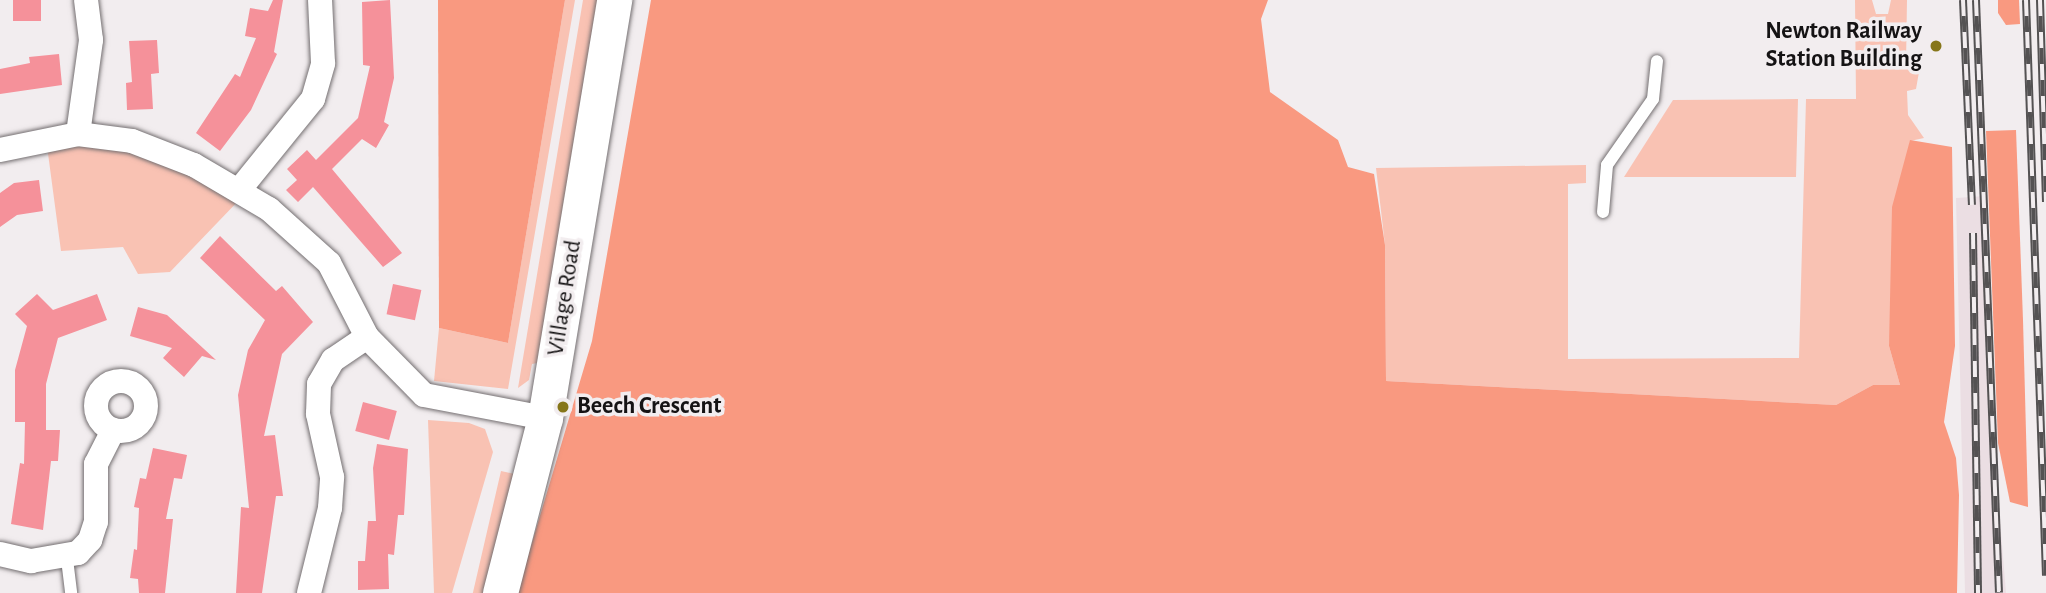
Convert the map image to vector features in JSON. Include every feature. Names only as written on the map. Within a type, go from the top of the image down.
[{"type":"street","points":[[78,134],[91,40],[86,0]]},
{"type":"street","points":[[240,189],[313,99],[323,63],[320,0]]},
{"type":"street","name":"Village Road","points":[[500,593],[545,418],[614,0]]},
{"type":"street","points":[[0,150],[78,134],[132,141],[240,189],[270,209],[329,263],[367,337],[424,395],[545,418]]},
{"type":"street","points":[[310,593],[330,508],[332,477],[318,414],[319,384],[333,360],[367,337]]},
{"type":"street","points":[[0,554],[31,561],[67,559],[90,540],[96,522],[96,464],[113,430]]},
{"type":"lane","points":[[1603,212],[1607,165],[1653,99],[1657,61]]},
{"type":"lane","points":[[67,559],[71,593]]},
{"type":"shaded area","points":[[438,0],[565,0],[508,343],[439,328]]},
{"type":"shaded area","points":[[565,0],[575,0],[508,389],[434,381],[439,328],[508,343]]},
{"type":"shaded area","points":[[583,0],[603,0],[542,362],[532,364],[529,380],[518,388]]},
{"type":"shaded area","points":[[651,0],[1268,0],[1261,19],[1270,92],[1338,140],[1348,167],[1374,174],[1385,245],[1386,381],[1836,405],[1873,385],[1900,385],[1889,346],[1892,207],[1910,140],[1952,147],[1955,346],[1944,422],[1956,458],[1959,495],[1957,593],[517,593],[592,341]]},
{"type":"shaded area","points":[[1855,0],[1872,0],[1876,14],[1888,14],[1891,0],[1907,0],[1906,65],[1919,72],[1916,89],[1907,91],[1908,115],[1924,138],[1910,141],[1889,346],[1900,385],[1873,385],[1836,405],[1386,381],[1385,245],[1376,168],[1586,165],[1586,183],[1568,184],[1568,359],[1799,358],[1806,99],[1856,99]]},
{"type":"shaded area","points":[[1998,0],[2019,0],[2020,24],[2006,25],[1998,13]]},
{"type":"shaded area","points":[[1798,99],[1796,177],[1624,177],[1673,100]]},
{"type":"shaded area","points":[[2016,130],[2028,507],[2010,502],[1998,443],[1986,131]]},
{"type":"shaded area","points":[[133,144],[242,197],[170,272],[138,274],[123,247],[61,251],[47,146]]},
{"type":"shaded area","points":[[1986,196],[1990,400],[2006,593],[1965,593],[1956,198]]},
{"type":"shaded area","points":[[428,420],[469,423],[485,429],[493,452],[452,593],[434,593]]},
{"type":"shaded area","points":[[501,471],[518,475],[490,593],[473,593]]},
{"type":"building","points":[[13,0],[41,0],[41,21],[13,21]]},
{"type":"building","points":[[273,0],[283,0],[274,52],[277,54],[251,110],[220,151],[196,133],[235,74],[240,77],[256,38],[245,36],[250,8],[268,11]]},
{"type":"building","points":[[390,0],[394,78],[384,122],[389,125],[376,148],[362,139],[332,169],[402,253],[383,267],[313,187],[298,202],[286,190],[297,180],[287,169],[307,150],[316,160],[358,118],[370,66],[363,65],[362,2]]},
{"type":"building","points":[[157,40],[159,73],[151,74],[153,109],[127,110],[126,83],[132,82],[129,41]]},
{"type":"building","points":[[59,54],[62,85],[0,94],[0,69],[30,63],[29,57]]},
{"type":"building","points":[[39,180],[43,211],[17,215],[0,227],[0,193],[14,183]]},
{"type":"building","points":[[220,236],[276,291],[282,286],[313,322],[282,354],[264,436],[275,435],[283,496],[276,496],[262,593],[236,593],[241,507],[249,508],[238,395],[248,350],[265,320],[200,258]]},
{"type":"building","points":[[393,284],[421,290],[415,320],[387,314]]},
{"type":"building","points":[[37,294],[53,310],[97,294],[107,320],[58,338],[46,384],[46,430],[60,430],[58,461],[51,461],[43,530],[11,524],[20,463],[24,464],[25,422],[15,422],[15,370],[27,326],[15,314]]},
{"type":"building","points":[[138,307],[167,315],[216,360],[202,356],[184,377],[163,358],[172,348],[130,336]]},
{"type":"building","points":[[363,402],[397,411],[389,440],[355,431]]},
{"type":"building","points":[[377,444],[408,449],[404,515],[398,515],[394,555],[388,554],[389,589],[358,590],[358,561],[365,561],[368,521],[376,521],[373,468]]},
{"type":"building","points":[[153,448],[187,455],[182,479],[174,478],[166,519],[173,519],[165,593],[139,593],[138,579],[130,578],[134,549],[137,550],[139,508],[134,507],[140,478],[146,479]]},
{"type":"railway","points":[[1963,0],[1972,205]]},
{"type":"railway","points":[[1976,0],[1999,593]]},
{"type":"railway","points":[[2026,0],[2046,576]]},
{"type":"railway","points":[[2040,0],[2046,202]]},
{"type":"railway","points":[[1973,233],[1978,593]]},
{"type":"place","name":"Newton Railway Station Building","points":[[1936,46]]},
{"type":"place","name":"Beech Crescent","points":[[563,407]]}]
